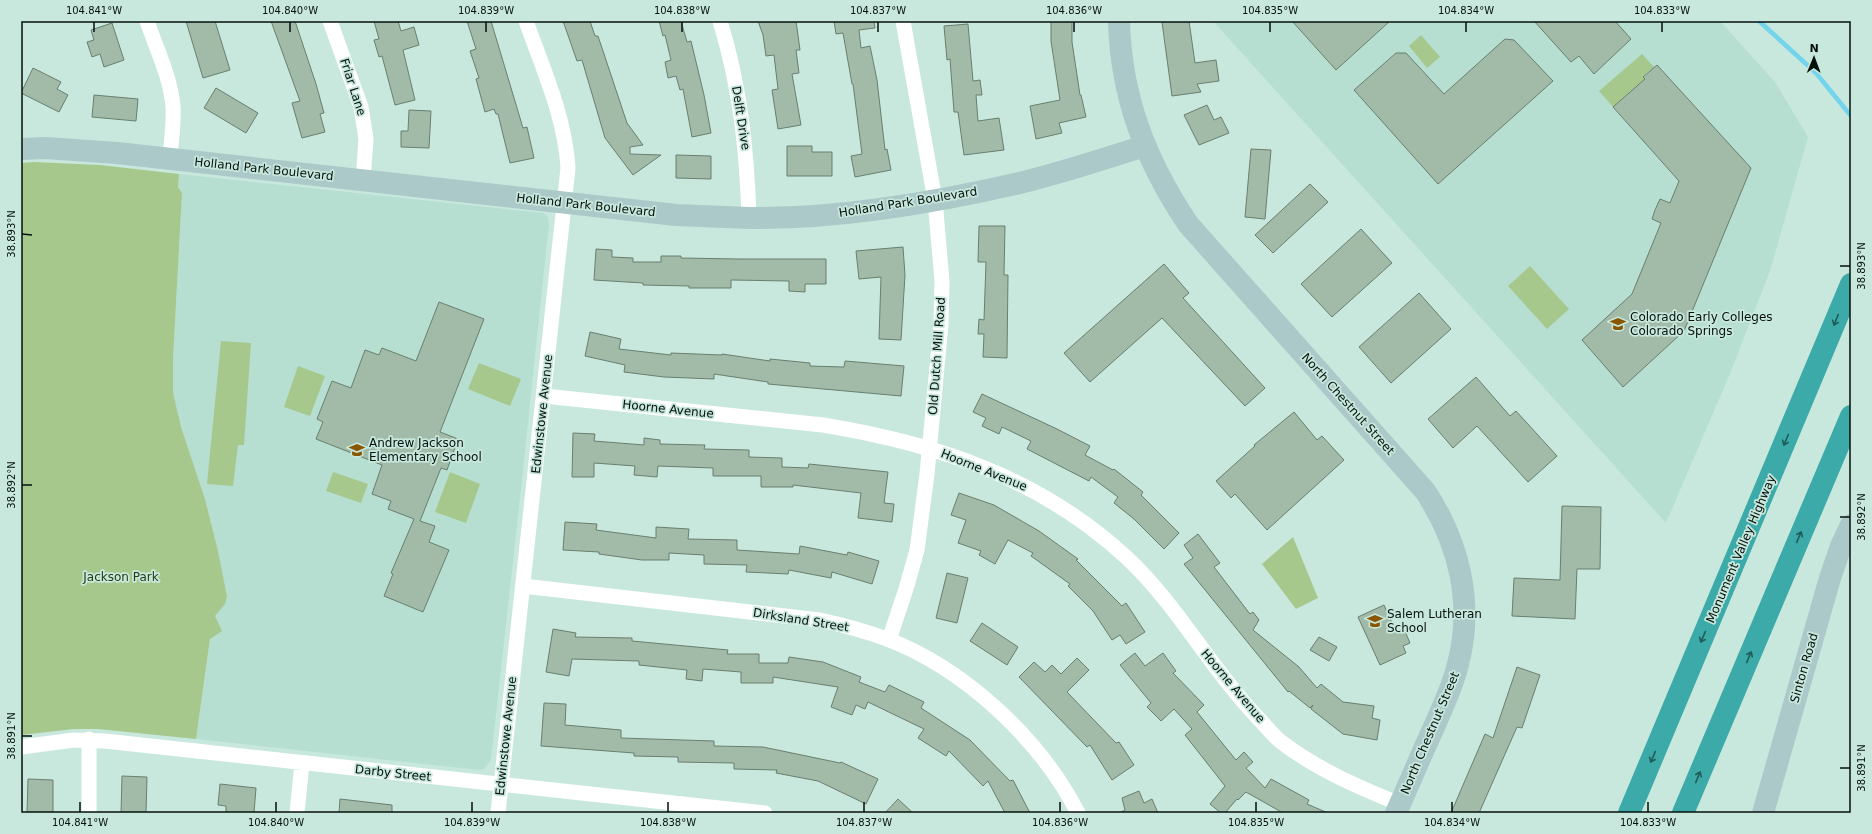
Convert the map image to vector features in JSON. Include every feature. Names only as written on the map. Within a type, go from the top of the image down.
[{"type":"highway","name":"Monument Valley Highway","points":[[1629,813],[1851,284]]},
{"type":"highway","points":[[1683,813],[1851,416]]},
{"type":"street","points":[[146,21],[170,90],[173,106],[170,160]]},
{"type":"street","name":"Friar Lane","points":[[330,21],[361,107],[366,139],[363,180]]},
{"type":"street","name":"Edwinstowe Avenue","points":[[498,813],[568,168],[567,146],[562,124],[526,21]]},
{"type":"street","name":"Delft Drive","points":[[720,21],[728,46],[744,126],[747,155],[749,218]]},
{"type":"street","name":"Old Dutch Mill Road","points":[[889,640],[917,550],[941,324],[942,281],[935,200],[903,21]]},
{"type":"street","name":"North Chestnut Street","points":[[1119,21],[1124,75],[1132,110],[1145,146],[1167,193],[1188,224],[1424,491],[1440,514],[1450,537],[1463,587],[1464,631],[1458,664],[1449,692],[1398,809]]},
{"type":"street","name":"Holland Park Boulevard","points":[[21,149],[62,149],[676,214],[749,218],[809,216],[935,200],[1015,184],[1145,146]]},
{"type":"street","name":"Hoorne Avenue","points":[[544,396],[823,425],[887,437],[929,448],[976,464],[1015,480],[1054,502],[1090,526],[1127,558],[1152,584],[1241,700],[1279,740],[1306,759],[1398,809]]},
{"type":"street","name":"Sinton Road","points":[[1762,813],[1830,578],[1841,546],[1851,525]]},
{"type":"street","name":"Dirksland Street","points":[[523,586],[814,619],[853,627],[889,640],[932,662],[993,705],[1044,758],[1065,787],[1078,813]]},
{"type":"street","name":"Darby Street","points":[[21,747],[74,740],[89,740],[765,813]]},
{"type":"street","points":[[89,740],[89,813]]},
{"type":"street","points":[[297,813],[302,763]]},
{"type":"shaded area","name":"Colorado Early Colleges Colorado Springs","points":[[1213,21],[1720,21],[1775,82],[1808,137],[1770,271],[1729,376],[1666,523]]},
{"type":"shaded area","name":"Andrew Jackson Elementary School","points":[[179,174],[543,213],[548,217],[549,224],[491,760],[484,769],[479,770],[196,739],[211,632],[209,625],[227,596],[205,499],[181,427],[173,392],[173,359],[182,193],[178,187]]},
{"type":"green space","points":[[1421,35],[1440,57],[1427,68],[1409,46]]},
{"type":"green space","points":[[1642,54],[1654,67],[1643,76],[1645,79],[1613,107],[1599,91]]},
{"type":"green space","name":"Jackson Park","points":[[34,162],[100,165],[179,174],[178,187],[182,193],[173,359],[173,392],[181,427],[205,499],[227,596],[225,604],[215,616],[222,631],[210,639],[196,739],[98,729],[74,729],[21,735],[21,163]]},
{"type":"green space","points":[[1530,266],[1569,309],[1547,329],[1508,286]]},
{"type":"green space","points":[[221,341],[251,343],[244,445],[238,445],[233,486],[207,484]]},
{"type":"green space","points":[[479,363],[521,379],[510,406],[468,389]]},
{"type":"green space","points":[[298,366],[325,376],[310,416],[284,407]]},
{"type":"green space","points":[[333,472],[368,484],[361,503],[326,491]]},
{"type":"green space","points":[[450,472],[480,484],[466,523],[435,512]]},
{"type":"green space","points":[[1293,537],[1318,598],[1296,609],[1262,564]]},
{"type":"building","points":[[186,21],[215,21],[230,70],[203,78]]},
{"type":"building","points":[[271,21],[295,21],[324,113],[320,114],[325,132],[302,138],[292,103],[300,101]]},
{"type":"building","points":[[374,21],[398,21],[401,31],[414,27],[419,45],[403,50],[415,100],[395,105],[382,56],[379,57],[374,40],[379,39]]},
{"type":"building","points":[[467,21],[491,21],[523,128],[527,127],[534,158],[510,163],[498,114],[496,114],[494,109],[485,112],[476,79],[479,78],[470,51],[476,49]]},
{"type":"building","points":[[563,21],[590,21],[595,36],[598,36],[627,123],[643,145],[630,147],[630,154],[661,155],[633,175],[605,138],[582,60],[577,61]]},
{"type":"building","points":[[659,21],[681,21],[687,42],[691,41],[704,95],[711,133],[692,137],[683,89],[680,90],[676,76],[668,78],[665,62],[671,60],[665,35],[663,36]]},
{"type":"building","points":[[758,21],[796,21],[800,50],[796,50],[799,73],[792,74],[801,125],[778,129],[772,90],[778,89],[774,55],[766,56],[763,35]]},
{"type":"building","points":[[834,21],[874,21],[875,28],[859,30],[861,48],[870,46],[877,80],[885,150],[887,149],[891,170],[855,177],[851,156],[862,154],[853,84],[843,33],[836,34]]},
{"type":"building","points":[[1051,21],[1072,21],[1072,42],[1080,95],[1086,117],[1059,123],[1062,133],[1036,139],[1030,106],[1060,100],[1051,41]]},
{"type":"building","points":[[1189,21],[1195,63],[1216,60],[1219,81],[1197,84],[1201,92],[1172,96],[1162,22]]},
{"type":"building","points":[[1292,21],[1390,21],[1336,70]]},
{"type":"building","points":[[1534,21],[1615,21],[1631,39],[1594,74],[1579,56],[1571,62]]},
{"type":"building","points":[[112,23],[124,60],[104,67],[100,54],[92,57],[87,42],[94,40],[91,30]]},
{"type":"building","points":[[968,24],[973,81],[980,80],[982,95],[976,95],[978,121],[999,118],[1004,150],[964,155],[958,112],[954,112],[950,59],[947,60],[944,26]]},
{"type":"building","points":[[1505,39],[1514,40],[1553,81],[1438,184],[1354,90],[1396,53],[1406,53],[1444,94]]},
{"type":"building","points":[[1657,65],[1751,168],[1684,331],[1623,387],[1582,340],[1632,294],[1661,223],[1652,219],[1655,210],[1660,199],[1670,203],[1679,181],[1613,107],[1645,79],[1643,77]]},
{"type":"building","points":[[33,68],[61,82],[57,89],[68,95],[59,112],[21,93]]},
{"type":"building","points":[[216,88],[258,113],[246,133],[204,108]]},
{"type":"building","points":[[94,95],[138,99],[136,121],[92,117]]},
{"type":"building","points":[[1207,105],[1214,120],[1221,117],[1229,133],[1199,145],[1184,115]]},
{"type":"building","points":[[409,110],[431,111],[429,148],[401,147],[401,131],[408,131]]},
{"type":"building","points":[[787,146],[812,146],[812,152],[832,152],[832,176],[787,176]]},
{"type":"building","points":[[1251,149],[1271,150],[1265,219],[1245,217]]},
{"type":"building","points":[[676,155],[711,156],[711,179],[676,178]]},
{"type":"building","points":[[1310,184],[1328,202],[1273,253],[1255,235]]},
{"type":"building","points":[[979,226],[1005,226],[1004,275],[1008,275],[1007,358],[983,357],[984,334],[978,334],[979,319],[984,320],[986,262],[978,262]]},
{"type":"building","points":[[1361,229],[1392,263],[1332,317],[1301,284]]},
{"type":"building","points":[[903,247],[905,275],[901,340],[879,339],[881,277],[859,279],[856,251]]},
{"type":"building","points":[[596,249],[612,250],[612,257],[633,258],[633,262],[661,262],[661,256],[681,256],[681,258],[826,259],[826,284],[805,284],[805,292],[789,291],[789,281],[731,280],[731,288],[689,288],[689,286],[643,285],[643,283],[594,280]]},
{"type":"building","points":[[1164,264],[1189,293],[1183,298],[1265,388],[1245,406],[1162,318],[1090,382],[1064,353]]},
{"type":"building","points":[[1419,293],[1451,329],[1391,383],[1359,347]]},
{"type":"building","points":[[439,302],[484,319],[440,432],[458,439],[447,470],[441,468],[420,521],[435,526],[429,542],[449,550],[423,612],[384,596],[393,574],[391,573],[414,519],[388,509],[391,501],[372,494],[382,465],[316,439],[323,422],[317,419],[332,381],[351,388],[365,350],[379,355],[382,348],[416,361]]},
{"type":"building","points":[[590,332],[621,339],[619,349],[671,355],[671,353],[722,354],[770,361],[770,359],[810,363],[810,366],[844,367],[845,361],[904,366],[901,396],[768,384],[768,382],[714,374],[714,379],[664,377],[624,372],[625,365],[585,356]]},
{"type":"building","points":[[1476,377],[1510,416],[1516,411],[1557,456],[1528,482],[1477,426],[1453,448],[1428,419]]},
{"type":"building","points":[[982,394],[1090,446],[1085,455],[1113,470],[1114,469],[1143,492],[1141,495],[1179,533],[1164,549],[1134,519],[1114,503],[1118,497],[1091,477],[1089,481],[1027,449],[1031,441],[1002,427],[999,434],[982,426],[986,418],[973,412]]},
{"type":"building","points":[[1294,412],[1317,440],[1322,436],[1344,460],[1267,530],[1235,494],[1231,498],[1216,481],[1255,446],[1254,445]]},
{"type":"building","points":[[573,433],[595,434],[594,441],[644,445],[644,438],[660,440],[660,444],[705,445],[704,449],[749,450],[749,457],[782,458],[782,467],[808,468],[809,464],[888,472],[884,503],[894,504],[892,522],[858,518],[861,493],[793,485],[793,487],[761,487],[761,476],[713,476],[713,468],[658,466],[657,477],[634,475],[635,466],[594,463],[594,477],[572,477]]},
{"type":"building","points":[[959,493],[994,505],[1039,531],[1078,559],[1076,560],[1122,606],[1126,603],[1145,632],[1126,644],[1120,635],[1112,640],[1093,611],[1068,586],[1070,584],[1031,556],[1033,553],[1008,540],[995,564],[979,555],[981,551],[958,543],[966,520],[951,515]]},
{"type":"building","points":[[1562,506],[1601,507],[1600,569],[1577,569],[1575,619],[1512,616],[1514,578],[1560,580]]},
{"type":"building","points":[[565,522],[597,524],[596,530],[656,538],[656,527],[689,529],[688,539],[737,540],[737,550],[799,554],[800,546],[847,555],[848,552],[879,561],[872,584],[832,572],[831,578],[789,570],[788,574],[746,572],[747,565],[704,564],[704,555],[669,553],[669,560],[642,560],[599,554],[599,552],[563,550]]},
{"type":"building","points":[[1198,534],[1220,563],[1214,567],[1250,614],[1253,612],[1259,620],[1253,630],[1299,667],[1317,688],[1321,684],[1343,702],[1374,706],[1372,718],[1380,720],[1377,740],[1343,734],[1311,709],[1313,705],[1310,708],[1289,691],[1288,692],[1184,564],[1193,558],[1184,545]]},
{"type":"building","points":[[947,573],[968,578],[957,623],[936,618]]},
{"type":"building","points":[[1384,605],[1396,632],[1404,629],[1410,643],[1403,646],[1406,653],[1380,665],[1358,617]]},
{"type":"building","points":[[982,623],[1018,647],[1007,665],[970,641]]},
{"type":"building","points":[[553,629],[576,633],[575,637],[632,638],[632,641],[728,650],[727,654],[759,654],[759,663],[788,663],[789,657],[823,662],[861,677],[859,682],[885,692],[889,685],[924,702],[921,708],[970,740],[1010,781],[1013,780],[1030,813],[1005,813],[988,781],[983,786],[949,751],[946,756],[918,738],[924,729],[868,702],[865,709],[856,705],[852,715],[831,707],[838,687],[773,677],[773,683],[741,683],[741,672],[703,669],[702,681],[686,679],[687,670],[639,665],[639,661],[572,659],[569,676],[546,672]]},
{"type":"building","points":[[1319,637],[1337,647],[1329,661],[1310,650]]},
{"type":"building","points":[[1135,653],[1145,666],[1163,653],[1176,671],[1173,673],[1204,705],[1197,712],[1236,760],[1244,752],[1253,762],[1246,768],[1265,788],[1271,779],[1309,800],[1307,804],[1328,813],[1283,813],[1246,792],[1238,800],[1237,799],[1225,813],[1221,813],[1210,804],[1225,786],[1185,735],[1192,729],[1174,709],[1161,721],[1147,707],[1151,703],[1120,665]]},
{"type":"building","points":[[1077,658],[1089,670],[1067,692],[1116,743],[1119,742],[1134,765],[1112,780],[1090,745],[1087,747],[1019,677],[1034,662],[1045,672],[1052,665],[1061,674]]},
{"type":"building","points":[[1517,667],[1540,675],[1522,728],[1517,727],[1479,813],[1451,813],[1485,734],[1493,738]]},
{"type":"building","points":[[544,703],[566,704],[565,725],[621,730],[621,738],[714,741],[714,746],[763,747],[841,762],[878,779],[866,804],[818,781],[776,773],[777,770],[734,769],[734,763],[678,762],[678,757],[634,756],[634,753],[541,746]]},
{"type":"building","points":[[122,776],[147,777],[146,813],[121,813]]},
{"type":"building","points":[[28,779],[53,780],[53,813],[27,813]]},
{"type":"building","points":[[220,784],[256,788],[254,813],[226,813],[226,806],[218,805]]},
{"type":"building","points":[[1139,791],[1144,803],[1152,799],[1158,813],[1119,813],[1125,810],[1122,798]]},
{"type":"building","points":[[340,799],[392,805],[392,813],[339,813]]},
{"type":"building","points":[[898,799],[913,813],[885,813]]},
{"type":"waterway","points":[[1759,21],[1816,73],[1851,116]]},
{"type":"place","name":"Colorado Early Colleges Colorado Springs","points":[[1618,324]]},
{"type":"place","name":"Andrew Jackson Elementary School","points":[[357,450]]},
{"type":"place","name":"Salem Lutheran School","points":[[1375,621]]}]
